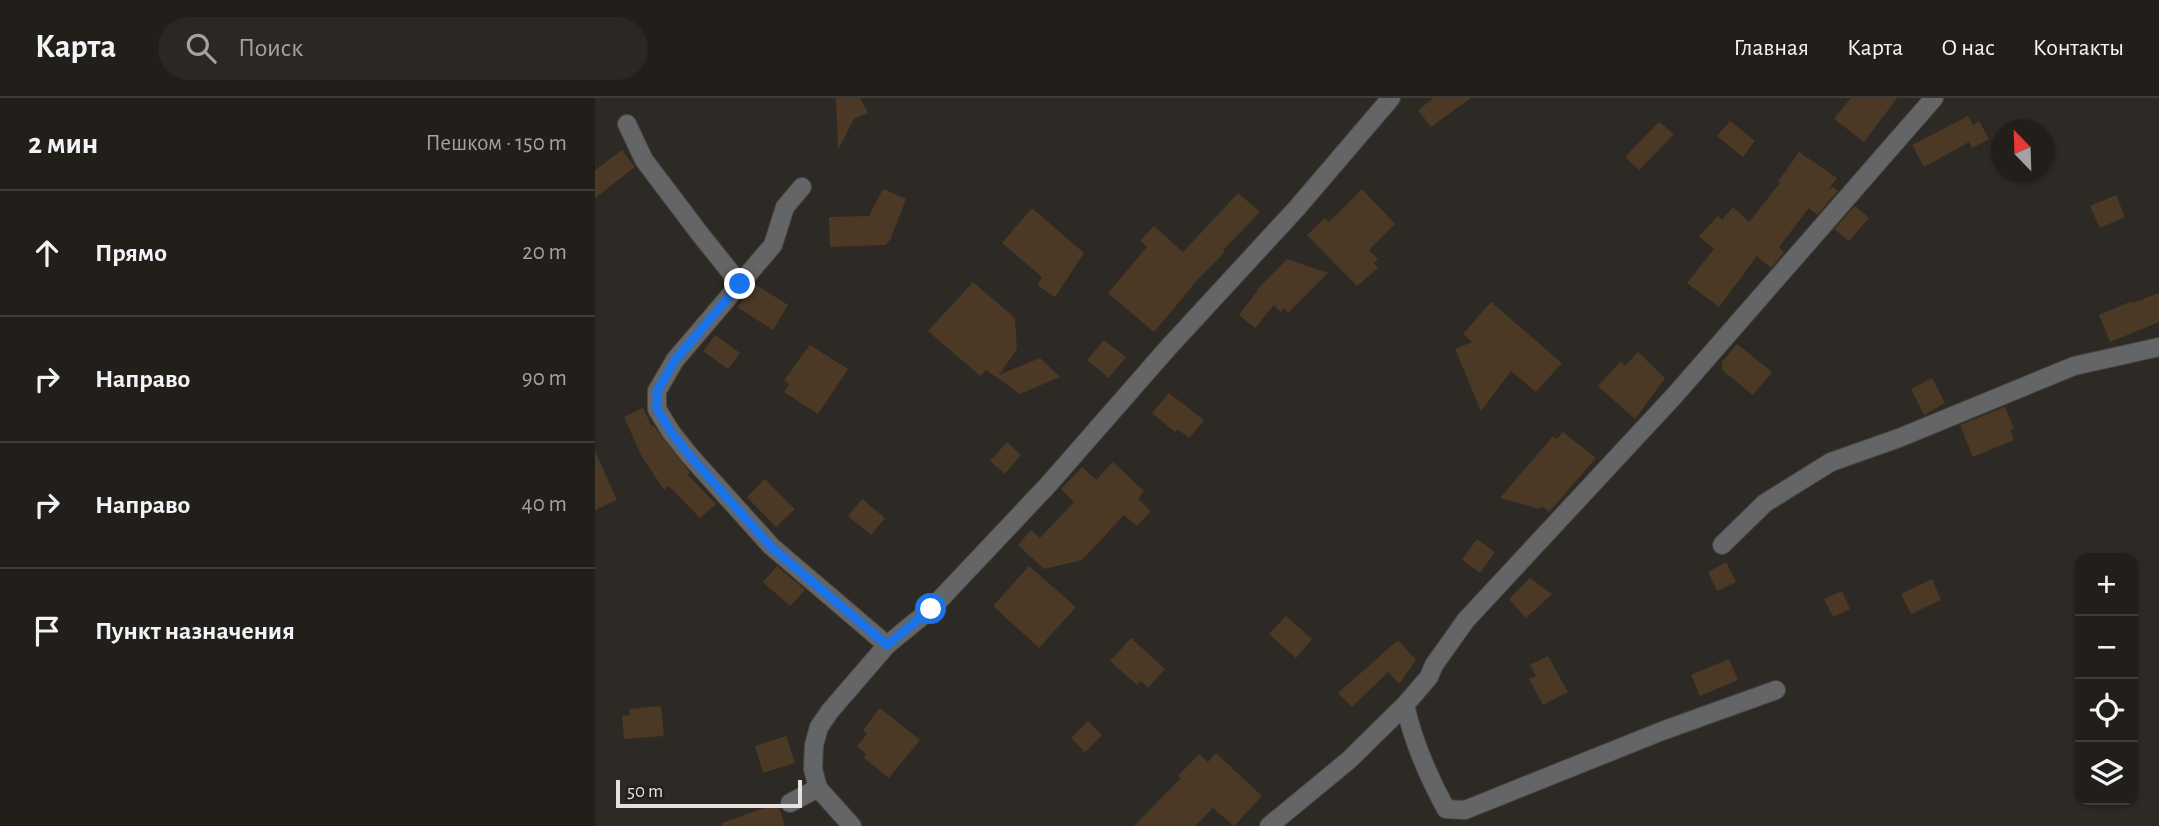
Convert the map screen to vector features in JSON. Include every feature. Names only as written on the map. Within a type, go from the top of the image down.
[{"type":"street","points":[[852,826],[818,788],[813,769],[814,745],[819,727],[830,711],[887,645],[931,609],[1048,485],[1167,349],[1297,208],[1391,98]]},
{"type":"street","points":[[1269,826],[1349,760],[1405,705],[1429,677],[1434,665],[1466,620],[1675,395],[1934,98]]},
{"type":"street","points":[[627,124],[644,160],[740,284]]},
{"type":"street","points":[[802,187],[786,207],[773,245],[675,360],[657,391],[657,409],[690,456],[771,547],[887,645]]},
{"type":"street","points":[[1722,545],[1765,503],[1831,462],[1899,438],[2074,366],[2159,347]]},
{"type":"street","points":[[1405,705],[1409,724],[1431,782],[1446,809],[1465,810],[1662,731],[1776,690]]},
{"type":"street","points":[[790,803],[818,788]]},
{"type":"building","points":[[836,98],[860,98],[868,113],[854,119],[838,150]]},
{"type":"building","points":[[1434,98],[1471,98],[1431,127],[1418,110]]},
{"type":"building","points":[[1851,98],[1897,98],[1864,142],[1834,119]]},
{"type":"building","points":[[1968,116],[1973,125],[1979,121],[1989,139],[1972,148],[1969,142],[1924,167],[1912,145]]},
{"type":"building","points":[[1730,121],[1755,141],[1743,157],[1717,136]]},
{"type":"building","points":[[1659,122],[1674,134],[1639,170],[1625,157]]},
{"type":"building","points":[[622,150],[635,167],[595,198],[595,170]]},
{"type":"building","points":[[1799,152],[1837,178],[1828,190],[1833,187],[1838,191],[1817,215],[1809,208],[1779,247],[1784,252],[1771,268],[1757,256],[1719,307],[1687,283],[1714,249],[1699,236],[1718,216],[1722,220],[1733,207],[1749,222],[1780,183],[1778,182]]},
{"type":"building","points":[[883,189],[906,199],[890,240],[885,245],[830,247],[829,217],[869,216]]},
{"type":"building","points":[[1362,189],[1395,224],[1369,250],[1378,259],[1374,263],[1378,268],[1357,286],[1307,235],[1325,218],[1329,222]]},
{"type":"building","points":[[1238,193],[1260,212],[1223,250],[1225,252],[1199,278],[1154,332],[1108,293],[1147,247],[1140,241],[1154,226],[1183,252]]},
{"type":"building","points":[[2116,195],[2125,217],[2100,228],[2090,206]]},
{"type":"building","points":[[1855,206],[1869,218],[1849,241],[1834,229]]},
{"type":"building","points":[[1032,208],[1084,253],[1055,297],[1037,285],[1042,277],[1002,243]]},
{"type":"building","points":[[1287,259],[1328,273],[1288,313],[1284,308],[1281,312],[1274,305],[1255,328],[1239,315],[1257,289]]},
{"type":"building","points":[[973,282],[1015,318],[1017,349],[999,375],[1040,358],[1060,377],[1020,394],[986,370],[980,376],[928,331]]},
{"type":"building","points":[[755,284],[788,305],[773,330],[737,307]]},
{"type":"building","points":[[2159,293],[2159,322],[2110,342],[2099,315]]},
{"type":"building","points":[[1491,302],[1562,363],[1536,392],[1511,371],[1481,411],[1455,349],[1472,342],[1463,334]]},
{"type":"building","points":[[715,335],[740,353],[728,369],[703,351]]},
{"type":"building","points":[[1104,340],[1126,357],[1109,378],[1087,360]]},
{"type":"building","points":[[1737,344],[1772,372],[1753,395],[1722,370],[1722,362]]},
{"type":"building","points":[[810,345],[848,369],[818,414],[784,392],[789,384],[784,380]]},
{"type":"building","points":[[1638,352],[1665,378],[1635,419],[1598,386],[1621,361],[1625,366]]},
{"type":"building","points":[[1932,378],[1945,403],[1924,415],[1911,389]]},
{"type":"building","points":[[1169,393],[1204,420],[1189,438],[1178,429],[1175,432],[1152,413]]},
{"type":"building","points":[[2005,407],[2014,429],[2010,430],[2014,440],[1973,457],[1960,425]]},
{"type":"building","points":[[643,408],[652,427],[653,425],[690,473],[687,474],[716,504],[700,518],[669,486],[664,490],[641,455],[624,417]]},
{"type":"building","points":[[1563,432],[1596,458],[1549,512],[1542,506],[1539,509],[1500,498],[1553,436],[1557,439]]},
{"type":"building","points":[[1007,442],[1021,455],[1005,474],[990,461]]},
{"type":"building","points":[[595,451],[617,500],[595,510]]},
{"type":"building","points":[[1113,462],[1144,491],[1138,499],[1151,511],[1137,526],[1124,515],[1082,560],[1044,569],[1018,545],[1031,530],[1040,538],[1074,502],[1061,489],[1082,467],[1096,480]]},
{"type":"building","points":[[765,479],[795,509],[776,527],[747,497]]},
{"type":"building","points":[[862,499],[885,518],[871,535],[848,516]]},
{"type":"building","points":[[1477,539],[1495,552],[1480,573],[1462,560]]},
{"type":"building","points":[[1726,562],[1736,582],[1717,591],[1708,572]]},
{"type":"building","points":[[777,566],[805,590],[790,606],[763,582]]},
{"type":"building","points":[[1029,566],[1076,607],[1039,648],[993,606]]},
{"type":"building","points":[[1530,578],[1552,594],[1526,618],[1509,599]]},
{"type":"building","points":[[1932,579],[1941,600],[1911,614],[1901,594]]},
{"type":"building","points":[[1842,591],[1850,609],[1833,617],[1824,599]]},
{"type":"building","points":[[1286,616],[1312,639],[1296,658],[1269,634]]},
{"type":"building","points":[[1131,638],[1165,669],[1148,688],[1141,681],[1137,685],[1110,661]]},
{"type":"building","points":[[1398,640],[1416,660],[1399,684],[1388,672],[1352,707],[1338,693]]},
{"type":"building","points":[[1548,656],[1568,692],[1543,705],[1529,679],[1536,676],[1530,665]]},
{"type":"building","points":[[1729,659],[1738,680],[1700,696],[1691,675]]},
{"type":"building","points":[[661,706],[664,736],[624,739],[622,716],[630,715],[629,709]]},
{"type":"building","points":[[880,708],[920,740],[889,778],[864,758],[866,754],[857,746],[867,734],[863,730]]},
{"type":"building","points":[[1088,721],[1102,735],[1085,752],[1071,738]]},
{"type":"building","points":[[786,736],[795,763],[763,773],[755,746]]},
{"type":"building","points":[[1216,753],[1262,796],[1234,826],[1213,808],[1195,826],[1134,826],[1181,778],[1178,776],[1199,754],[1208,762]]},
{"type":"building","points":[[778,803],[785,826],[722,826],[722,823]]},
{"type":"route","points":[[740,284],[675,360],[657,391],[657,409],[690,456],[771,547],[887,645],[931,609]]}]
